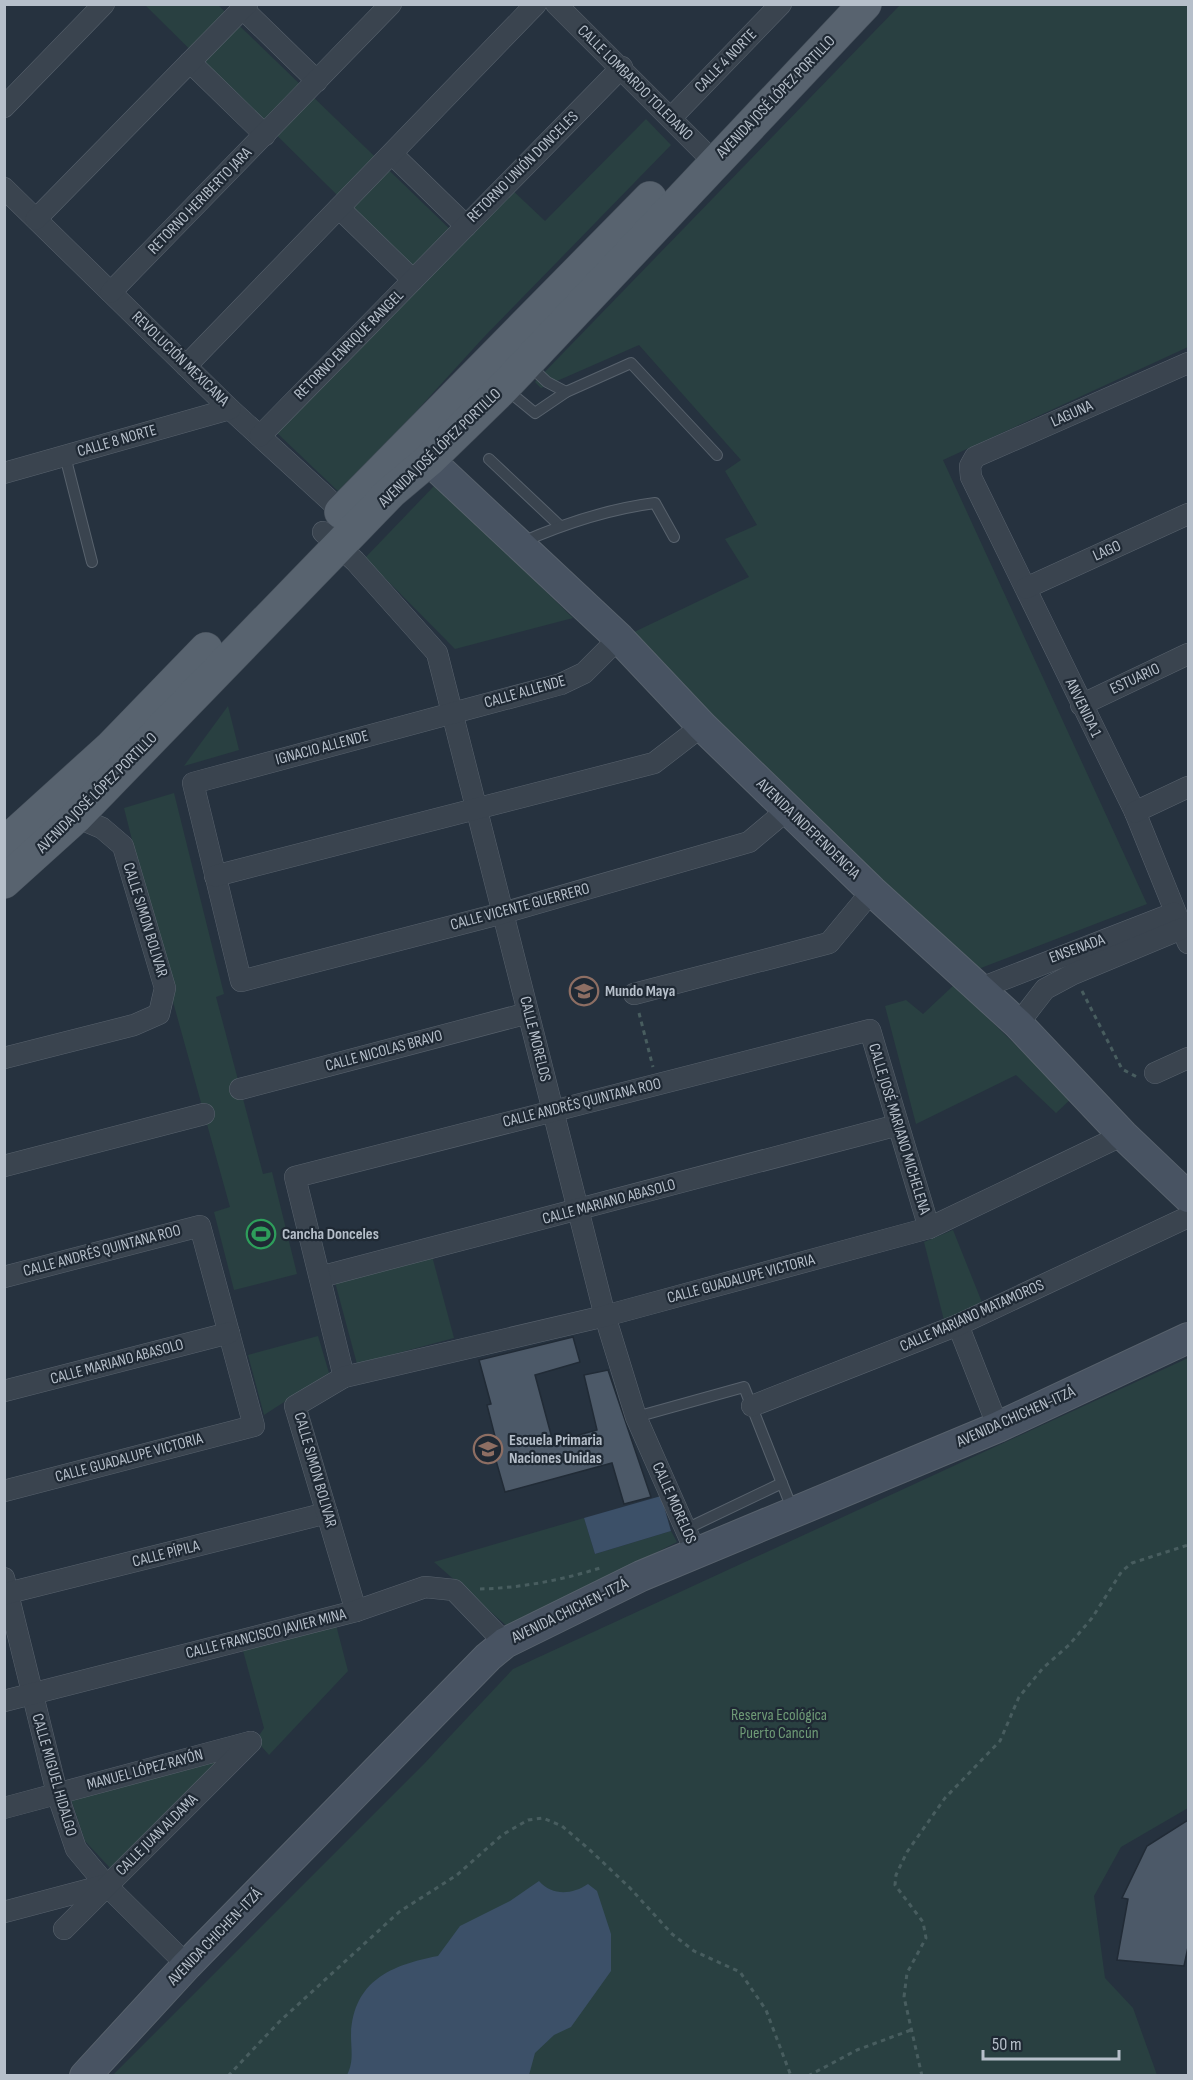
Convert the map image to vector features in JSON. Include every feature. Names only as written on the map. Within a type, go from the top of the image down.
[{"type":"main road","name":"AVENIDA JOSÉ LÓPEZ PORTILLO","points":[[9,870],[111,747],[274,578],[391,492],[429,460],[504,387],[837,4]]},
{"type":"main road","name":"AVENIDA JOSÉ LÓPEZ PORTILLO","points":[[9,870],[76,817],[288,596],[341,529],[383,468],[865,4]]},
{"type":"street","points":[[4,107],[104,4]]},
{"type":"street","points":[[265,135],[391,4]]},
{"type":"street","points":[[186,366],[536,4]]},
{"type":"street","name":"CALLE 4 NORTE","points":[[671,118],[781,4]]},
{"type":"street","points":[[36,219],[245,7],[317,81]]},
{"type":"street","name":"CALLE LOMBARDO TOLEDANO","points":[[564,7],[707,155]]},
{"type":"street","name":"RETORNO HERIBERTO JARA","points":[[111,292],[265,135],[190,62]]},
{"type":"street","name":"RETORNO UNIÓN DONCELES","points":[[392,154],[466,226],[622,67]]},
{"type":"street","name":"REVOLUCIÓN MEXICANA","points":[[4,188],[260,436],[341,529]]},
{"type":"street","name":"RETORNO ENRIQUE RANGEL","points":[[260,436],[413,280],[339,208]]},
{"type":"street","points":[[413,280],[466,226]]},
{"type":"street","name":"LAGUNA","points":[[971,477],[970,466],[975,457],[1188,363]]},
{"type":"street","name":"CALLE 8 NORTE","points":[[4,473],[231,409]]},
{"type":"street","name":"AVENIDA INDEPENDENCIA","points":[[429,460],[517,545],[619,638],[702,726],[787,810],[872,891],[981,988],[1123,1135],[1188,1197]]},
{"type":"street","name":"ANVENIDA 1","points":[[971,477],[1135,812],[1182,924]]},
{"type":"street","name":"LAGO","points":[[1026,588],[1188,514]]},
{"type":"street","name":"CALLE MORELOS","points":[[341,529],[437,653],[605,1316],[636,1417],[691,1542]]},
{"type":"street","name":"CALLE ALLENDE","points":[[452,712],[561,684],[584,673],[619,638]]},
{"type":"street","name":"ESTUARIO","points":[[1081,705],[1188,654]]},
{"type":"street","name":"IGNACIO ALLENDE","points":[[215,876],[193,783],[452,712]]},
{"type":"street","points":[[215,876],[654,763],[702,726]]},
{"type":"street","points":[[1135,812],[1188,787]]},
{"type":"street","name":"CALLE VICENTE GUERRERO","points":[[215,876],[241,981],[503,913],[748,842],[787,810]]},
{"type":"street","name":"CALLE SIMON BOLIVAR","points":[[4,1058],[134,1025],[159,1014],[165,988],[123,846],[102,828],[76,817]]},
{"type":"street","points":[[634,994],[829,942],[872,891]]},
{"type":"street","name":"ENSENADA","points":[[1018,1024],[1045,989],[1182,924]]},
{"type":"street","name":"ENSENADA","points":[[981,988],[1182,924]]},
{"type":"street","name":"CALLE NICOLAS BRAVO","points":[[240,1089],[528,1013]]},
{"type":"street","name":"CALLE ANDRÉS QUINTANA ROO","points":[[320,1277],[295,1177],[870,1030]]},
{"type":"street","name":"CALLE JOSÉ MARIANO MICHELENA","points":[[870,1030],[929,1228]]},
{"type":"street","points":[[1155,1073],[1188,1058]]},
{"type":"street","points":[[4,1166],[204,1114]]},
{"type":"street","name":"CALLE MARIANO ABASOLO","points":[[320,1277],[898,1125]]},
{"type":"street","name":"CALLE GUADALUPE VICTORIA","points":[[344,1377],[605,1316],[929,1228],[1123,1135]]},
{"type":"street","name":"CALLE MARIANO MATAMOROS","points":[[752,1406],[958,1325],[1188,1217]]},
{"type":"street","name":"CALLE ANDRÉS QUINTANA ROO","points":[[4,1277],[200,1226],[229,1333]]},
{"type":"street","points":[[320,1277],[344,1377]]},
{"type":"street","points":[[958,1325],[998,1426]]},
{"type":"street","name":"CALLE GUADALUPE VICTORIA","points":[[4,1491],[254,1426],[229,1333]]},
{"type":"street","name":"CALLE MARIANO ABASOLO","points":[[4,1391],[229,1333]]},
{"type":"street","name":"AVENIDA CHICHEN-ITZÁ","points":[[85,2076],[187,1965],[488,1657],[505,1643],[641,1576],[691,1542],[794,1513],[998,1426],[1188,1338]]},
{"type":"street","name":"CALLE SIMON BOLIVAR","points":[[344,1377],[295,1406],[356,1611]]},
{"type":"street","name":"CALLE PÍPILA","points":[[6,1589],[327,1513]]},
{"type":"street","name":"CALLE FRANCISCO JAVIER MINA","points":[[4,1701],[356,1611],[425,1587],[454,1590]]},
{"type":"street","name":"CALLE MIGUEL HIDALGO","points":[[6,1589],[57,1793],[76,1850],[106,1885],[187,1965]]},
{"type":"street","points":[[454,1590],[505,1643]]},
{"type":"street","name":"MANUEL LÓPEZ RAYÓN","points":[[4,1808],[251,1742]]},
{"type":"street","name":"CALLE JUAN ALDAMA","points":[[64,1929],[251,1742]]},
{"type":"street","points":[[4,1912],[106,1885]]},
{"type":"lane","points":[[526,363],[547,382],[566,392]]},
{"type":"lane","points":[[504,387],[535,413],[566,392],[631,363],[717,455]]},
{"type":"lane","points":[[64,456],[92,562]]},
{"type":"lane","points":[[489,459],[560,526]]},
{"type":"lane","points":[[517,545],[560,526],[630,506],[655,503],[674,537]]},
{"type":"lane","points":[[636,1417],[744,1387],[794,1513]]},
{"type":"lane","points":[[691,1542],[782,1483]]},
{"type":"path","points":[[1073,974],[1122,1069],[1140,1078],[1155,1073]]},
{"type":"path","points":[[634,994],[658,1084]]},
{"type":"path","points":[[922,2076],[904,1997],[907,1973],[926,1938],[923,1922],[895,1885],[896,1875],[907,1852],[945,1798],[1000,1742],[1019,1697],[1092,1618],[1122,1570],[1132,1563],[1188,1545]]},
{"type":"path","points":[[454,1590],[500,1589],[571,1577],[602,1567]]},
{"type":"path","points":[[228,2076],[279,2022],[399,1912],[457,1875],[502,1835],[528,1820],[543,1818],[562,1827],[591,1851],[630,1888],[672,1934],[694,1951],[740,1972],[766,2010],[791,2076]]},
{"type":"path","points":[[808,2076],[857,2050],[911,2030]]},
{"type":"green space","points":[[145,5],[218,5],[458,237],[508,186],[545,221],[646,119],[671,145],[483,338],[341,494],[275,431],[423,280]]},
{"type":"green space","points":[[900,5],[1188,5],[1188,347],[943,460],[1147,904],[973,971],[630,634],[749,577],[725,539],[757,525],[725,471],[741,460],[639,345],[541,388],[535,382]]},
{"type":"green space","points":[[436,484],[573,618],[455,649],[365,558]]},
{"type":"green space","points":[[228,706],[239,750],[184,766]]},
{"type":"green space","points":[[174,793],[224,994],[216,997],[263,1174],[272,1172],[297,1274],[234,1290],[214,1212],[230,1207],[170,991],[124,808]]},
{"type":"green space","points":[[954,985],[1071,1099],[1056,1113],[1016,1075],[916,1124],[885,1006],[906,1000],[923,1014]]},
{"type":"green space","points":[[953,1230],[985,1310],[945,1324],[924,1242]]},
{"type":"green space","points":[[432,1256],[454,1338],[357,1364],[335,1282]]},
{"type":"green space","points":[[318,1336],[329,1373],[264,1415],[248,1355]]},
{"type":"green space","name":"Reserva Ecológica Puerto Cancún","points":[[1188,1358],[1188,1808],[1121,1847],[1094,1896],[1105,1978],[1133,2008],[1157,2075],[112,2076],[424,1764],[513,1669]]},
{"type":"green space","points":[[584,1518],[595,1554],[671,1531],[677,1542],[508,1627],[434,1562]]},
{"type":"green space","points":[[335,1621],[348,1671],[269,1755],[256,1740],[264,1728],[242,1647]]},
{"type":"green space","points":[[241,1747],[112,1870],[85,1841],[70,1796]]},
{"type":"water","points":[[661,1496],[671,1531],[595,1554],[584,1518]]},
{"type":"water","points":[[539,1881],[556,1891],[569,1892],[588,1884],[597,1891],[611,1934],[611,1971],[571,2027],[554,2035],[535,2053],[529,2075],[347,2075],[351,2060],[353,2016],[367,1989],[390,1971],[438,1956],[460,1926],[510,1901]]},
{"type":"building","points":[[573,1337],[580,1362],[535,1375],[553,1442],[597,1430],[584,1375],[608,1370],[651,1497],[624,1504],[612,1463],[505,1492],[495,1457],[500,1456],[487,1405],[491,1404],[479,1360]]},
{"type":"building","points":[[1188,1820],[1188,1947],[1184,1966],[1117,1960],[1128,1899],[1122,1898],[1147,1846]]},
{"type":"place","name":"Mundo Maya","points":[[584,991]]},
{"type":"place","name":"Cancha Donceles","points":[[261,1234]]},
{"type":"place","name":"Escuela Primaria Naciones Unidas","points":[[488,1449]]}]
